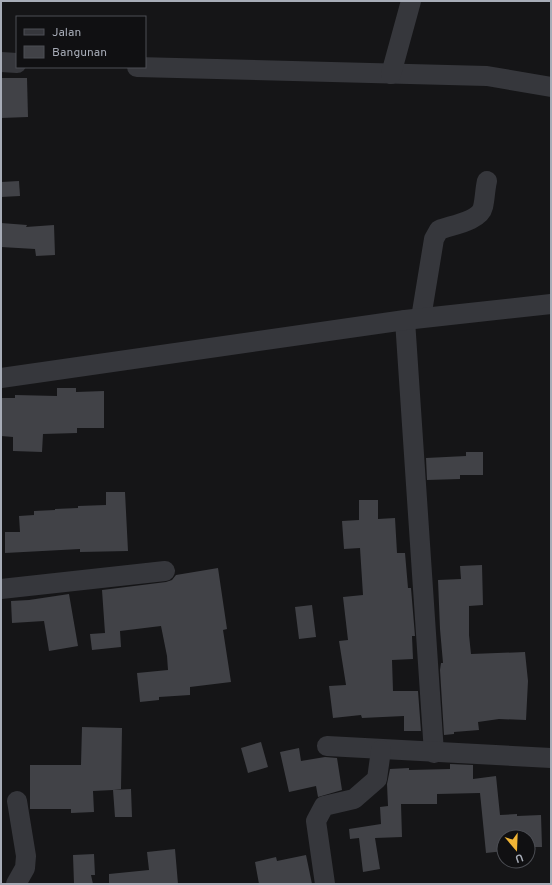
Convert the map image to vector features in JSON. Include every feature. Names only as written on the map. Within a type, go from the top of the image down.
[{"type":"street","points":[[391,74],[410,1]]},
{"type":"street","points":[[1,62],[16,63]]},
{"type":"street","points":[[146,67],[487,76],[551,87]]},
{"type":"street","points":[[434,753],[413,319],[434,239],[439,230],[467,221],[478,215],[483,208],[486,181]]},
{"type":"street","points":[[1,378],[413,319],[551,304]]},
{"type":"street","points":[[1,589],[165,571]]},
{"type":"street","points":[[327,746],[434,753],[551,758]]},
{"type":"street","points":[[325,884],[316,821],[324,806],[354,799],[377,778],[381,750]]},
{"type":"street","points":[[16,884],[25,868],[26,856],[17,801]]},
{"type":"building","points":[[1,78],[27,78],[28,117],[1,118]]},
{"type":"building","points":[[19,181],[20,196],[1,197],[1,182]]},
{"type":"building","points":[[1,223],[27,225],[26,227],[54,225],[55,255],[36,256],[35,249],[1,247]]},
{"type":"building","points":[[57,388],[76,388],[76,392],[104,391],[104,428],[77,428],[77,433],[43,434],[42,452],[13,451],[13,437],[1,436],[1,398],[15,398],[15,395],[57,396]]},
{"type":"building","points":[[466,452],[483,452],[483,475],[460,475],[460,479],[427,480],[426,458],[466,456]]},
{"type":"building","points":[[106,492],[125,492],[128,551],[80,552],[80,549],[5,553],[5,532],[20,532],[19,516],[34,515],[34,511],[78,508],[78,506],[106,505]]},
{"type":"building","points":[[359,500],[378,500],[378,519],[395,518],[397,553],[405,553],[408,588],[411,588],[415,636],[412,636],[413,659],[392,660],[393,691],[418,691],[421,731],[404,731],[404,716],[362,718],[361,715],[333,718],[329,686],[346,685],[339,641],[348,640],[343,597],[363,595],[360,548],[344,549],[342,521],[359,520]]},
{"type":"building","points":[[482,565],[483,605],[469,606],[469,635],[471,654],[525,652],[528,681],[526,720],[499,719],[478,722],[479,730],[454,732],[454,734],[444,735],[440,670],[441,663],[443,663],[438,580],[461,579],[460,566]]},
{"type":"building","points":[[218,568],[227,629],[223,630],[231,682],[190,687],[190,695],[159,697],[159,700],[140,702],[137,673],[168,670],[167,656],[161,626],[120,631],[121,647],[92,650],[90,634],[105,633],[102,590],[166,582],[172,580],[176,575]]},
{"type":"building","points":[[69,594],[78,646],[49,651],[44,621],[12,623],[11,601]]},
{"type":"building","points":[[312,605],[316,637],[299,639],[295,607]]},
{"type":"building","points":[[82,727],[122,728],[121,789],[93,791],[94,812],[71,813],[71,809],[30,809],[30,765],[81,765]]},
{"type":"building","points":[[261,742],[268,767],[248,773],[241,748]]},
{"type":"building","points":[[299,748],[301,761],[325,757],[337,758],[342,790],[318,797],[316,786],[289,792],[280,752]]},
{"type":"building","points":[[450,764],[473,765],[473,779],[496,776],[500,815],[541,815],[542,847],[536,847],[536,829],[496,829],[496,852],[486,853],[480,793],[437,794],[437,804],[401,804],[402,837],[375,838],[380,869],[363,872],[359,838],[350,839],[349,829],[381,824],[380,807],[388,806],[387,784],[390,769],[450,769]]},
{"type":"building","points":[[131,789],[132,817],[115,817],[113,790]]},
{"type":"building","points":[[175,849],[178,884],[109,884],[109,874],[149,870],[147,852]]},
{"type":"building","points":[[94,854],[95,875],[91,875],[93,884],[74,884],[73,855]]},
{"type":"building","points":[[306,855],[312,884],[259,884],[255,862],[276,857],[277,861]]}]
